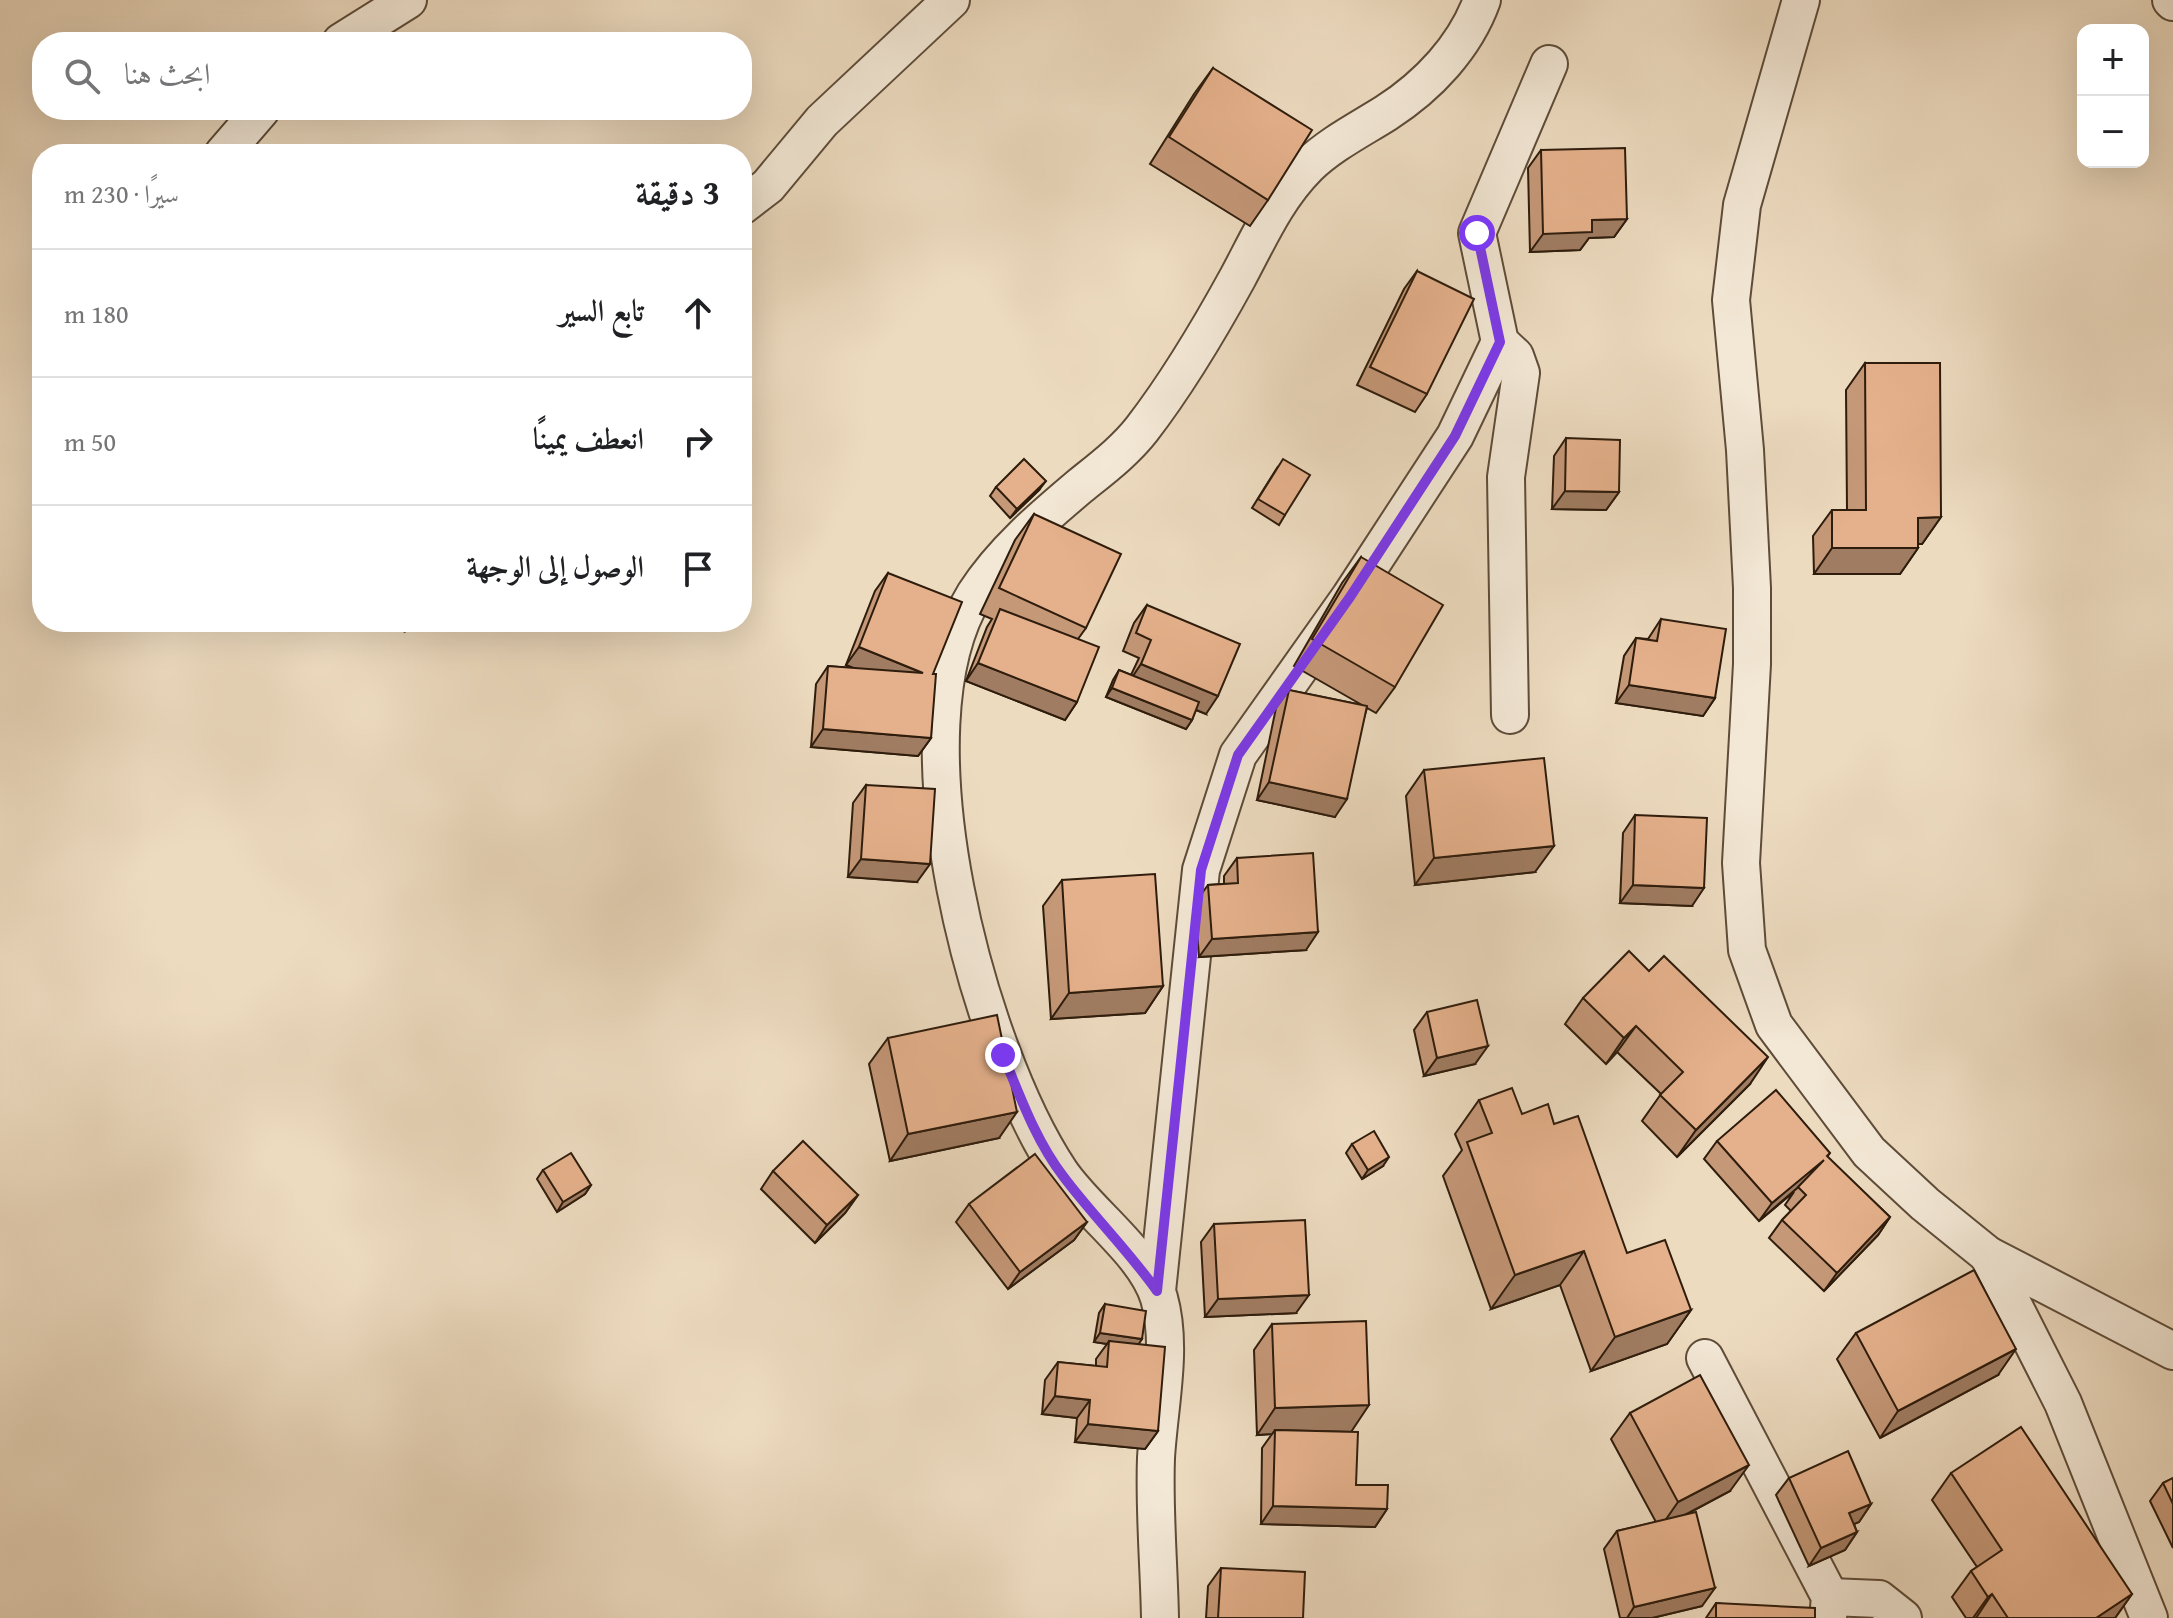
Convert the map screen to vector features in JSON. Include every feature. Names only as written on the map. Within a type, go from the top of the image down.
[{"type":"street","points":[[357,32],[408,0]]},
{"type":"street","points":[[752,198],[768,186],[822,121],[951,0]]},
{"type":"street","points":[[1157,1291],[1135,1259],[1062,1175],[1026,1113],[1003,1055],[973,958],[954,886],[945,819],[941,735],[958,631],[972,599],[995,565],[1138,434],[1180,377],[1275,206],[1309,165],[1434,75],[1458,46],[1482,0]]},
{"type":"street","points":[[1801,0],[1742,205],[1731,300],[1745,450],[1752,588],[1752,664],[1741,863],[1747,950],[1774,1025],[1859,1140],[1925,1204],[1988,1255],[2173,1351]]},
{"type":"street","points":[[1510,715],[1506,477],[1521,373],[1515,356],[1500,342],[1477,233],[1549,64]]},
{"type":"street","points":[[232,144],[252,120]]},
{"type":"street","points":[[1160,1618],[1156,1462],[1164,1320],[1157,1291],[1201,870],[1238,755],[1350,597],[1455,436],[1500,342]]},
{"type":"street","points":[[1988,1255],[2063,1403],[2149,1618]]},
{"type":"street","points":[[1705,1358],[1829,1608],[1879,1599],[1903,1618]]},
{"type":"building","points":[[1213,68],[1312,130],[1268,200],[1169,137]]},
{"type":"building","points":[[1625,148],[1627,219],[1592,220],[1592,232],[1543,234],[1541,150]]},
{"type":"building","points":[[1417,271],[1474,299],[1427,394],[1370,367]]},
{"type":"building","points":[[1865,363],[1940,363],[1941,517],[1918,518],[1918,548],[1832,548],[1832,510],[1866,510]]},
{"type":"building","points":[[1566,438],[1620,440],[1619,492],[1565,491]]},
{"type":"building","points":[[1024,459],[1046,481],[1017,509],[996,487]]},
{"type":"building","points":[[1283,459],[1310,475],[1285,515],[1258,499]]},
{"type":"building","points":[[1034,514],[1121,554],[1086,628],[999,588]]},
{"type":"building","points":[[1361,557],[1443,605],[1395,687],[1312,639]]},
{"type":"building","points":[[888,573],[962,602],[933,674],[936,674],[931,738],[823,729],[828,666],[923,673],[859,647]]},
{"type":"building","points":[[1147,605],[1240,644],[1218,696],[1141,664],[1151,640],[1136,633]]},
{"type":"building","points":[[1000,609],[1099,647],[1077,702],[978,663]]},
{"type":"building","points":[[1661,619],[1726,629],[1715,698],[1629,685],[1636,638],[1657,641]]},
{"type":"building","points":[[1119,670],[1199,702],[1192,720],[1112,688]]},
{"type":"building","points":[[1289,690],[1367,706],[1347,799],[1269,782]]},
{"type":"building","points":[[1544,758],[1554,846],[1434,858],[1424,770]]},
{"type":"building","points":[[866,785],[935,789],[930,864],[861,859]]},
{"type":"building","points":[[1635,815],[1707,818],[1704,888],[1633,885]]},
{"type":"building","points":[[1313,853],[1318,932],[1212,939],[1208,885],[1238,883],[1237,858]]},
{"type":"building","points":[[1155,874],[1163,986],[1069,993],[1062,880]]},
{"type":"building","points":[[1629,951],[1649,971],[1664,956],[1768,1057],[1696,1130],[1660,1095],[1683,1072],[1636,1026],[1624,1038],[1583,998]]},
{"type":"building","points":[[1477,1000],[1488,1046],[1437,1058],[1427,1012]]},
{"type":"building","points":[[997,1015],[1017,1112],[908,1134],[888,1038]]},
{"type":"building","points":[[1512,1088],[1522,1114],[1548,1104],[1554,1124],[1578,1116],[1627,1253],[1665,1240],[1691,1310],[1615,1337],[1584,1251],[1515,1275],[1467,1142],[1492,1133],[1479,1100]]},
{"type":"building","points":[[1776,1090],[1830,1153],[1827,1156],[1890,1217],[1837,1273],[1782,1220],[1806,1195],[1798,1187],[1824,1160],[1772,1203],[1717,1141]]},
{"type":"building","points":[[1374,1131],[1389,1157],[1368,1170],[1352,1144]]},
{"type":"building","points":[[803,1141],[858,1195],[827,1225],[773,1171]]},
{"type":"building","points":[[571,1153],[591,1185],[563,1202],[543,1170]]},
{"type":"building","points":[[1035,1154],[1087,1222],[1020,1272],[969,1204]]},
{"type":"building","points":[[1305,1220],[1309,1295],[1218,1299],[1214,1224]]},
{"type":"building","points":[[1974,1270],[2016,1349],[1898,1411],[1856,1333]]},
{"type":"building","points":[[1105,1304],[1146,1311],[1142,1339],[1100,1333]]},
{"type":"building","points":[[1366,1321],[1369,1405],[1275,1408],[1272,1324]]},
{"type":"building","points":[[1109,1341],[1165,1347],[1158,1431],[1088,1424],[1090,1400],[1055,1396],[1058,1362],[1107,1367]]},
{"type":"building","points":[[1700,1375],[1749,1465],[1678,1502],[1630,1413]]},
{"type":"building","points":[[2021,1427],[2132,1594],[2096,1618],[2008,1618],[1992,1594],[1988,1597],[1971,1571],[2002,1550],[1951,1473]]},
{"type":"building","points":[[1275,1430],[1358,1432],[1356,1485],[1388,1485],[1387,1509],[1273,1506]]},
{"type":"building","points":[[1848,1451],[1871,1504],[1849,1513],[1857,1532],[1821,1548],[1789,1478]]},
{"type":"building","points":[[2173,1478],[2173,1504],[2163,1483]]},
{"type":"building","points":[[1696,1512],[1715,1588],[1634,1607],[1617,1531]]},
{"type":"building","points":[[1221,1568],[1305,1572],[1303,1618],[1218,1618]]},
{"type":"building","points":[[1716,1603],[1815,1608],[1815,1618],[1716,1618]]},
{"type":"route","points":[[1003,1055],[1026,1113],[1062,1175],[1135,1259],[1157,1291],[1201,870],[1238,755],[1350,597],[1455,436],[1500,342],[1477,233]]}]
